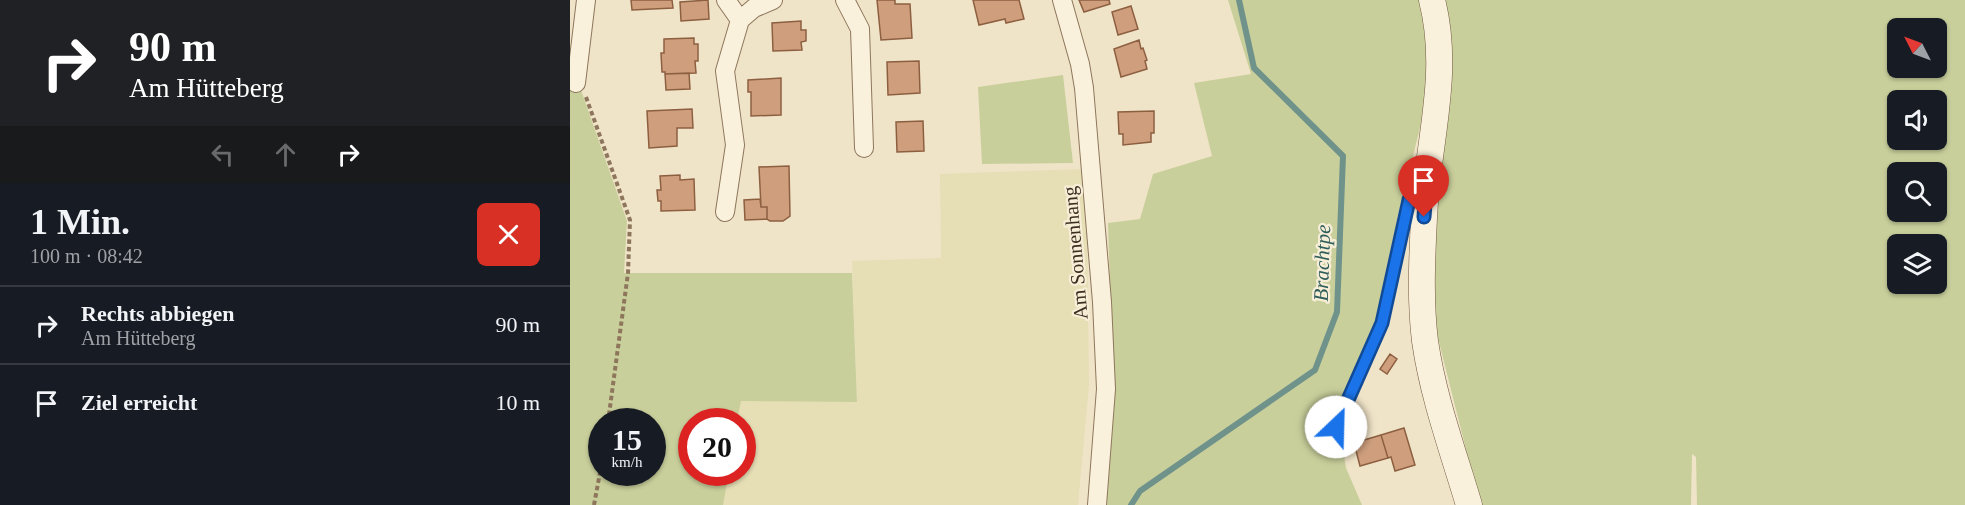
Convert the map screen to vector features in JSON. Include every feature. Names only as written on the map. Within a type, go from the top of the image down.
[{"type":"main road","points":[[1432,0],[1438,21],[1441,51],[1440,81],[1427,176],[1422,255],[1423,323],[1442,416],[1469,505]]},
{"type":"street","points":[[576,83],[586,0]]},
{"type":"street","points":[[726,0],[740,20]]},
{"type":"street","points":[[725,212],[735,145],[725,71],[740,20],[754,8],[772,0]]},
{"type":"street","points":[[845,0],[860,29],[864,148]]},
{"type":"street","name":"Am Sonnenhang","points":[[1062,0],[1080,64],[1084,88],[1102,302],[1106,389],[1096,505]]},
{"type":"lane","points":[[1336,427],[1382,323],[1409,200],[1415,187],[1427,176]]},
{"type":"path","points":[[576,83],[583,89],[630,220],[628,273],[610,408]]},
{"type":"path","points":[[594,505],[598,486]]},
{"type":"shaded area","points":[[1083,169],[1087,229],[1089,385],[1078,505],[723,505],[727,486],[756,486],[756,408],[739,408],[740,401],[857,402],[852,261],[941,258],[940,174]]},
{"type":"green space","points":[[1228,0],[1422,0],[1429,49],[1426,104],[1398,215],[1378,318],[1334,421],[1340,430],[1346,468],[1362,505],[1103,505],[1113,391],[1108,223],[1140,219],[1153,174],[1212,156],[1194,83],[1251,74]]},
{"type":"green space","points":[[1445,0],[1965,0],[1965,505],[1697,505],[1696,457],[1692,454],[1691,505],[1480,505],[1434,322],[1428,203],[1450,48]]},
{"type":"green space","points":[[1063,75],[1073,163],[982,164],[978,87]]},
{"type":"green space","points":[[575,85],[581,90],[627,221],[624,273],[852,273],[857,402],[741,401],[740,408],[678,408],[678,486],[727,486],[723,505],[570,505],[570,86]]},
{"type":"building","points":[[631,0],[672,0],[673,8],[632,10]]},
{"type":"building","points":[[708,0],[709,19],[681,21],[680,2]]},
{"type":"building","points":[[877,0],[895,0],[895,4],[910,4],[912,38],[881,40]]},
{"type":"building","points":[[973,0],[1019,0],[1024,19],[1006,23],[1005,19],[979,25]]},
{"type":"building","points":[[1079,0],[1109,0],[1110,4],[1084,12]]},
{"type":"building","points":[[1131,6],[1138,29],[1118,35],[1112,12]]},
{"type":"building","points":[[801,21],[801,30],[806,30],[806,41],[801,42],[802,50],[773,51],[772,23]]},
{"type":"building","points":[[694,38],[694,44],[698,44],[698,61],[695,61],[696,73],[665,74],[662,72],[661,53],[664,53],[664,39]]},
{"type":"building","points":[[1139,40],[1147,60],[1145,61],[1147,69],[1121,77],[1114,49]]},
{"type":"building","points":[[919,61],[920,93],[888,95],[887,62]]},
{"type":"building","points":[[689,73],[690,89],[666,90],[665,74]]},
{"type":"building","points":[[781,78],[781,115],[751,116],[751,92],[748,92],[748,80]]},
{"type":"building","points":[[692,109],[693,128],[677,128],[677,146],[649,148],[647,111]]},
{"type":"building","points":[[1154,111],[1154,133],[1151,133],[1151,142],[1123,145],[1123,134],[1119,134],[1118,112]]},
{"type":"building","points":[[923,121],[924,151],[897,152],[896,122]]},
{"type":"building","points":[[789,166],[790,216],[783,221],[770,221],[767,219],[767,207],[761,207],[759,167]]},
{"type":"building","points":[[680,175],[680,180],[694,179],[695,210],[661,211],[661,201],[658,201],[657,190],[661,190],[660,176]]},
{"type":"building","points":[[760,199],[761,207],[767,207],[767,219],[745,220],[744,200]]},
{"type":"building","points":[[1390,354],[1397,359],[1387,374],[1380,369]]},
{"type":"building","points":[[1404,428],[1415,465],[1395,471],[1391,457],[1388,458],[1381,435]]},
{"type":"building","points":[[1381,435],[1388,458],[1360,466],[1354,443]]},
{"type":"waterway","name":"Brachtpe","points":[[1131,505],[1140,491],[1315,370],[1337,312],[1343,156],[1254,68],[1239,0]]},
{"type":"route","points":[[1336,427],[1382,323],[1409,200],[1415,187],[1427,176],[1424,217]]}]
